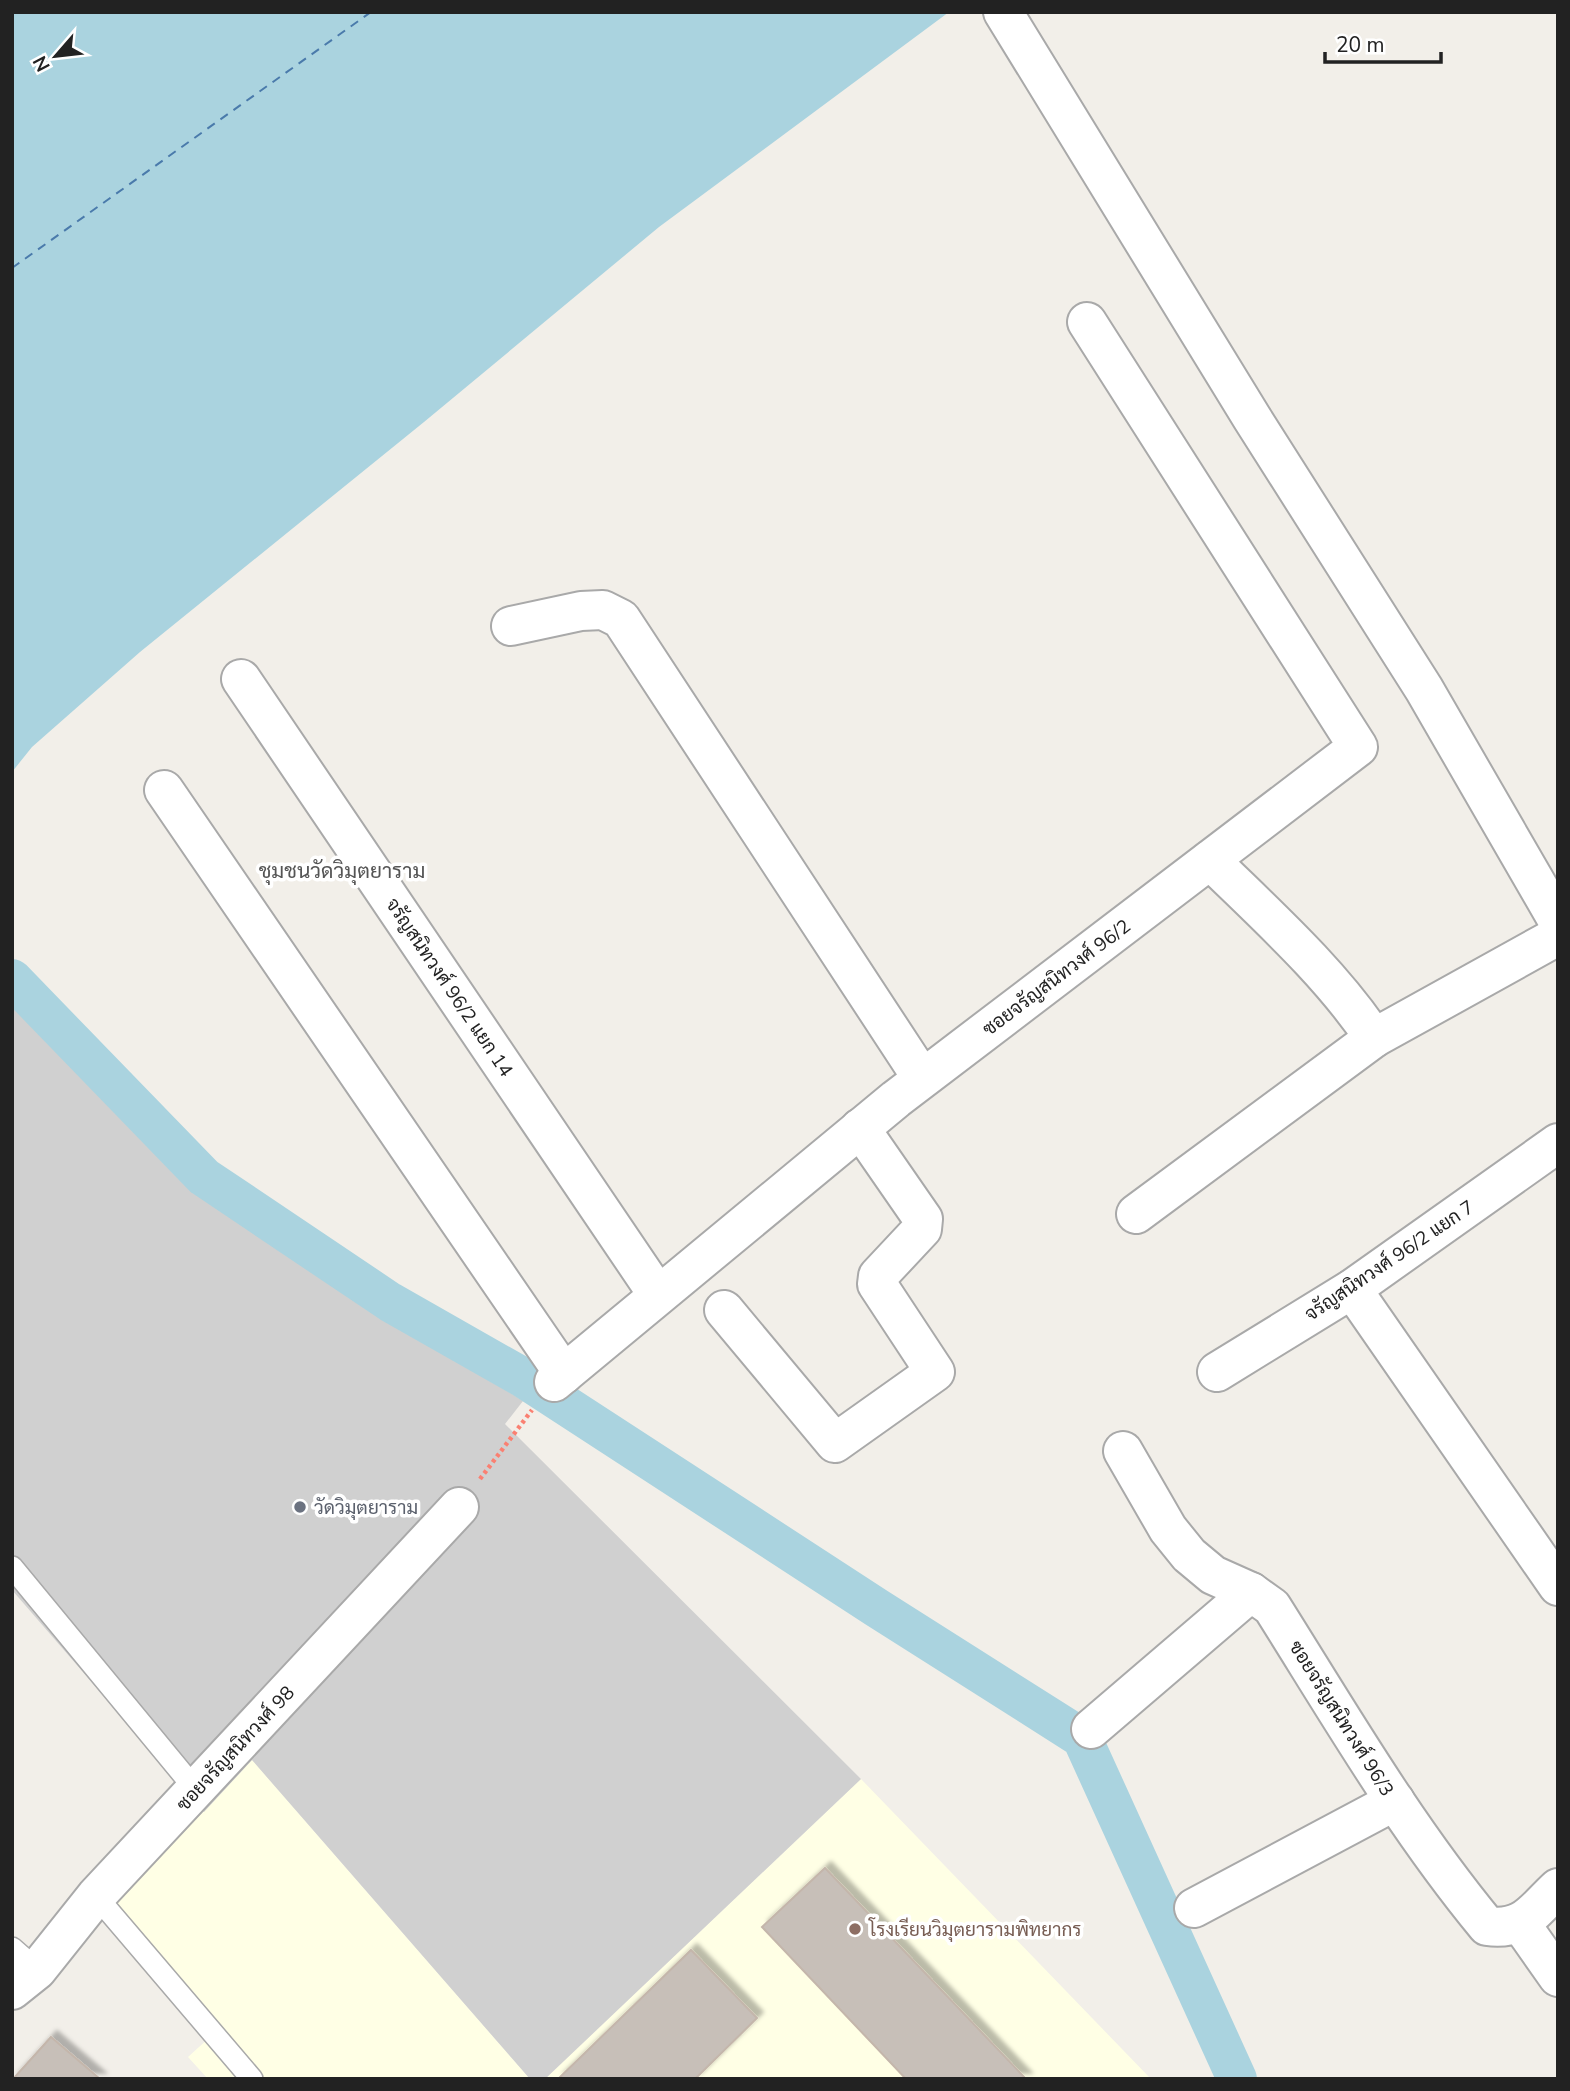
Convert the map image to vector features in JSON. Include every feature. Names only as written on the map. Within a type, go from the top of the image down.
[{"type":"street","points":[[1003,12],[1252,418],[1424,689],[1558,921]]},
{"type":"street","name":"ซอยจรัญสนิทวงศ์ 96/2","points":[[559,1378],[922,1078],[1358,747],[1087,322]]},
{"type":"street","points":[[511,626],[581,611],[603,610],[621,619],[922,1078]]},
{"type":"street","name":"จรัญสนิทวงศ์ 96/2 แยก 14","points":[[241,679],[658,1295]]},
{"type":"street","points":[[164,790],[559,1378]]},
{"type":"street","points":[[1210,860],[1272,921],[1355,1010],[1374,1038]]},
{"type":"street","points":[[1136,1214],[1374,1038],[1558,936]]},
{"type":"street","points":[[724,1310],[835,1443],[934,1372],[877,1284],[878,1276],[922,1230],[923,1219],[860,1128]]},
{"type":"street","name":"จรัญสนิทวงศ์ 96/2 แยก 7","points":[[1217,1373],[1352,1290],[1558,1143]]},
{"type":"street","points":[[1352,1290],[1558,1586]]},
{"type":"street","name":"ซอยจรัญสนิทวงศ์ 96/3","points":[[1123,1451],[1168,1529],[1189,1555],[1213,1575],[1251,1592],[1272,1607],[1395,1801],[1460,1893],[1487,1926],[1503,1928],[1520,1923]]},
{"type":"street","name":"ซอยจรัญสนิทวงศ์ 98","points":[[20,1969],[96,1896],[459,1507]]},
{"type":"street","points":[[1091,1729],[1251,1592]]},
{"type":"street","points":[[1194,1908],[1395,1801]]},
{"type":"street","points":[[1558,1888],[1520,1923],[1558,1977]]},
{"type":"lane","points":[[12,1567],[196,1790]]},
{"type":"lane","points":[[96,1896],[252,2079]]},
{"type":"path","points":[[496,1458],[559,1378]]},
{"type":"shaded area","name":"วัดวิมุตยาราม","points":[[12,991],[188,1186],[523,1401],[505,1424],[861,1779],[545,2079],[530,2079],[252,1760],[204,1812],[12,1590]]},
{"type":"shaded area","points":[[252,1760],[530,2079],[208,2079],[188,2057],[210,2037],[104,1917]]},
{"type":"shaded area","name":"โรงเรียนวิมุตยารามพิทยากร","points":[[861,1779],[1151,2079],[545,2079]]},
{"type":"water","points":[[12,12],[949,12],[659,227],[140,652],[32,747],[12,772]]},
{"type":"building","points":[[825,1868],[1026,2079],[906,2079],[762,1927]]},
{"type":"building","points":[[691,1950],[757,2018],[695,2079],[558,2079]]},
{"type":"building","points":[[51,2037],[100,2079],[13,2079]]},
{"type":"waterway","points":[[12,979],[204,1177],[390,1302],[522,1377],[1082,1738],[1237,2079]]},
{"type":"ferry route","points":[[12,268],[371,12]]},
{"type":"place","name":"วัดวิมุตยาราม","points":[[300,1507]]},
{"type":"place","name":"โรงเรียนวิมุตยารามพิทยากร","points":[[855,1929]]},
{"type":"district","name":"ชุมชนวัดวิมุตยาราม","points":[[342,871]]}]
